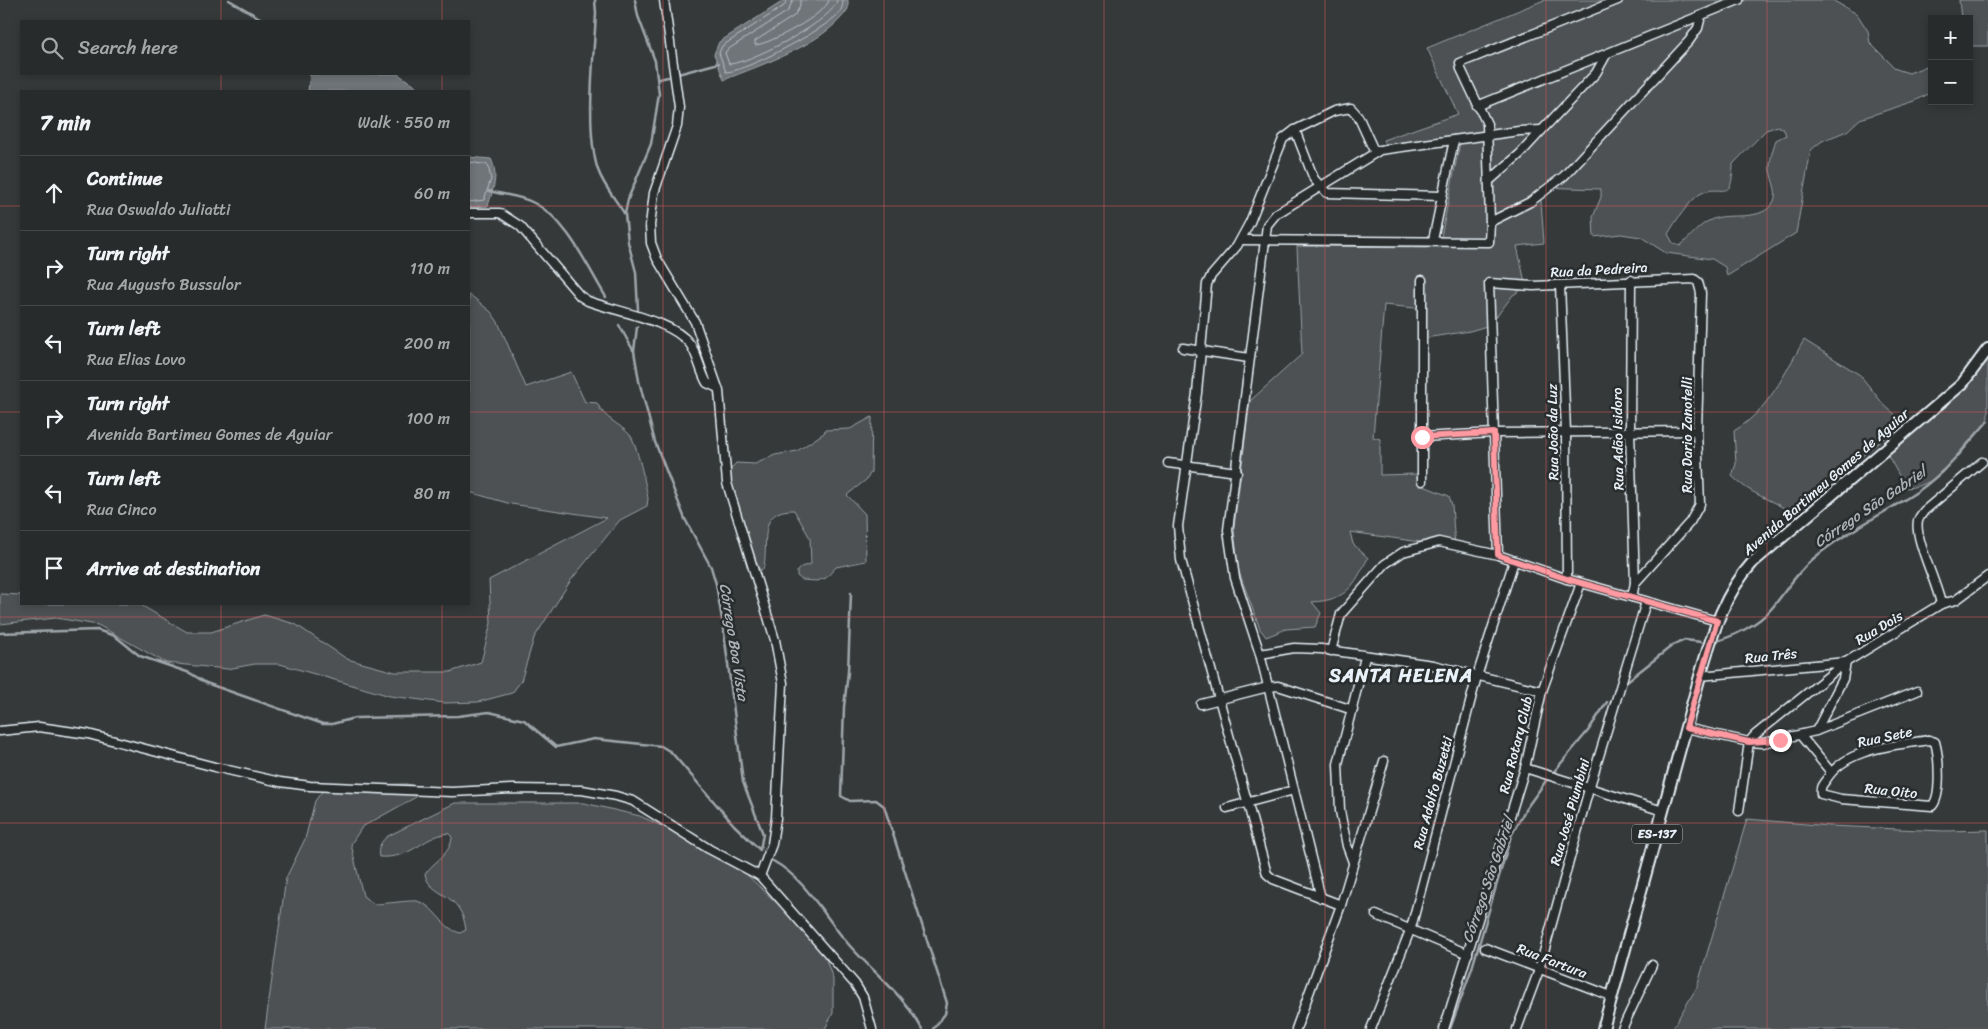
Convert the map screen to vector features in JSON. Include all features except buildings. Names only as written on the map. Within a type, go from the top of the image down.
[{"type":"main road","name":"Avenida Bartimeu Gomes de Aguiar","points":[[1603,1029],[1700,676],[1714,629],[1734,586],[1754,562],[1962,384],[1988,349]]},
{"type":"street","points":[[664,0],[679,108],[677,126],[654,193],[650,225],[651,243],[657,259],[695,322],[718,388],[723,422],[727,483],[775,640],[782,683],[776,818],[772,844],[760,876]]},
{"type":"street","points":[[1241,240],[1433,240],[1489,242],[1487,124],[1461,69],[1460,63],[1618,0]]},
{"type":"street","points":[[1478,106],[1739,0]]},
{"type":"street","points":[[1490,222],[1530,202],[1564,176],[1689,41],[1698,28],[1701,16]]},
{"type":"street","points":[[1489,181],[1520,154],[1596,73],[1606,55]]},
{"type":"street","points":[[1341,905],[1273,879],[1267,874],[1179,545],[1178,526],[1202,350],[1207,284],[1241,240],[1250,222],[1277,150],[1283,139],[1295,130],[1334,111],[1351,108],[1358,116],[1375,153]]},
{"type":"street","points":[[1295,130],[1314,179],[1320,187],[1333,194],[1442,196]]},
{"type":"street","points":[[1320,898],[1260,654],[1235,578],[1230,553],[1228,522],[1237,472],[1249,358],[1267,225],[1276,214],[1375,153],[1388,148],[1542,130]]},
{"type":"street","points":[[1433,240],[1454,140]]},
{"type":"street","points":[[470,213],[500,213],[520,226],[580,296],[588,301],[659,323],[675,330],[692,346],[707,383],[718,388]]},
{"type":"street","points":[[1250,222],[1267,225]]},
{"type":"street","name":"Rua da Pedreira","points":[[1494,433],[1489,283],[1533,286],[1630,280],[1694,279],[1698,282],[1701,293]]},
{"type":"street","points":[[1422,280],[1422,481]]},
{"type":"street","name":"Rua Adão Isidoro","points":[[1630,280],[1630,432],[1635,583],[1632,597]]},
{"type":"street","name":"Rua João da Luz","points":[[1560,284],[1566,432],[1567,579]]},
{"type":"street","name":"Rua Dario Zanotelli","points":[[1635,583],[1680,534],[1697,512],[1700,504],[1697,431],[1701,293]]},
{"type":"street","points":[[1183,348],[1249,358]]},
{"type":"street","points":[[1422,437],[1494,433],[1697,431]]},
{"type":"street","points":[[1494,433],[1498,555]]},
{"type":"street","points":[[1941,604],[1939,590],[1918,530],[1918,518],[1982,462]]},
{"type":"street","points":[[1168,463],[1237,472]]},
{"type":"street","points":[[1331,651],[1341,614],[1361,589],[1394,556],[1424,546],[1447,543],[1498,555],[1567,579],[1632,597],[1714,629]]},
{"type":"street","name":"Rua Adolfo Buzetti","points":[[1371,1029],[1411,928],[1477,676],[1514,561]]},
{"type":"street","name":"Rua Dois","points":[[1749,742],[1760,730],[1846,662],[1941,604],[1963,596],[1988,576]]},
{"type":"street","name":"Rua Rotary Club","points":[[1444,1029],[1525,768],[1542,690],[1581,583]]},
{"type":"street","name":"Rua José Piumbini","points":[[1517,1029],[1539,970],[1589,788],[1646,602]]},
{"type":"street","points":[[1260,654],[1294,648],[1331,651],[1433,666],[1542,690]]},
{"type":"street","points":[[1352,862],[1346,846],[1340,811],[1338,777],[1342,745],[1353,710],[1365,657]]},
{"type":"street","points":[[1816,731],[1842,679],[1846,662]]},
{"type":"street","name":"Rua Três","points":[[1700,676],[1846,662]]},
{"type":"street","points":[[1201,704],[1268,687],[1289,688],[1353,710]]},
{"type":"street","points":[[1686,728],[1749,742],[1764,743],[1816,731],[1917,691]]},
{"type":"street","points":[[0,731],[39,727],[88,734],[215,767],[280,782],[310,786],[452,792],[511,789],[600,792],[633,801],[709,849],[760,876],[855,984],[863,997],[872,1029]]},
{"type":"street","points":[[1801,736],[1830,771]]},
{"type":"street","name":"Rua Sete","points":[[1830,771],[1852,757],[1867,751],[1929,740]]},
{"type":"street","name":"Rua Oito","points":[[1830,771],[1820,790],[1821,794],[1829,797],[1932,806],[1938,796],[1938,756],[1935,742],[1929,740]]},
{"type":"street","points":[[1739,811],[1749,742]]},
{"type":"street","points":[[1296,1029],[1341,905],[1352,862],[1384,761]]},
{"type":"street","points":[[1525,768],[1663,811]]},
{"type":"street","points":[[1227,808],[1294,790]]},
{"type":"street","points":[[1376,915],[1411,928],[1468,954]]},
{"type":"street","name":"Rua Fartura","points":[[1485,948],[1611,996]]},
{"type":"street","points":[[1622,1029],[1652,965]]},
{"type":"shaded area","points":[[1544,0],[1832,0],[1857,14],[1868,31],[1870,43],[1896,69],[1909,73],[1928,66],[1928,94],[1915,101],[1860,119],[1847,131],[1822,141],[1811,150],[1796,233],[1727,276],[1725,267],[1712,259],[1666,253],[1641,237],[1621,234],[1594,237],[1593,217],[1601,197],[1601,189],[1540,187],[1544,243],[1517,246],[1526,287],[1513,295],[1490,325],[1470,331],[1425,338],[1425,309],[1384,305],[1373,437],[1380,439],[1380,475],[1417,474],[1421,485],[1449,496],[1452,505],[1455,547],[1350,532],[1353,544],[1368,558],[1353,584],[1341,595],[1324,601],[1312,602],[1321,613],[1315,627],[1286,629],[1266,637],[1260,629],[1238,569],[1234,527],[1250,401],[1302,354],[1297,246],[1439,247],[1461,138],[1385,144],[1383,140],[1458,114],[1427,48]],"holes":[[[1778,126],[1784,130],[1786,135],[1776,140],[1771,159],[1770,171],[1775,197],[1769,208],[1754,215],[1713,219],[1699,227],[1680,246],[1673,243],[1668,234],[1691,202],[1700,194],[1708,191],[1728,189],[1731,185],[1733,164],[1766,130]]]},
{"type":"shaded area","points":[[1959,0],[1988,0],[1988,46],[1973,46],[1973,15],[1961,15]]},
{"type":"shaded area","points":[[470,295],[491,312],[498,322],[526,387],[571,372],[585,402],[597,403],[608,417],[630,435],[638,455],[648,499],[647,506],[620,520],[571,580],[534,638],[521,681],[512,693],[478,702],[445,703],[390,696],[280,664],[255,664],[227,669],[166,663],[98,625],[56,618],[0,624],[0,594],[20,595],[20,605],[141,605],[187,632],[211,632],[264,615],[295,624],[347,659],[395,672],[450,672],[481,662],[491,623],[489,580],[607,518],[511,504],[470,492]]},
{"type":"shaded area","points":[[1804,340],[1860,375],[1884,405],[1904,422],[1792,513],[1753,492],[1732,476],[1736,464],[1734,431],[1757,413],[1766,402]]},
{"type":"shaded area","points":[[1988,349],[1988,418],[1984,425],[1959,456],[1941,474],[1919,486],[1906,488],[1886,452],[1911,431]]},
{"type":"shaded area","points":[[872,417],[871,472],[867,479],[847,495],[865,514],[866,561],[836,567],[826,578],[816,581],[802,580],[797,576],[797,571],[801,567],[811,564],[810,538],[794,510],[782,511],[769,522],[766,531],[763,570],[754,568],[727,478],[730,470],[736,463],[755,464],[775,455],[797,451],[824,433],[825,430],[850,429]]},
{"type":"shaded area","points":[[362,785],[412,785],[417,790],[416,797],[362,827],[351,844],[363,896],[374,904],[417,901],[429,907],[454,931],[460,933],[466,930],[463,917],[458,908],[428,882],[425,874],[449,848],[452,837],[448,833],[430,839],[400,855],[379,857],[380,845],[388,836],[455,803],[584,803],[640,816],[727,856],[800,925],[824,954],[833,979],[833,1013],[825,1029],[265,1029],[286,878],[305,839],[315,801],[323,790]]},
{"type":"shaded area","points":[[1747,819],[1830,826],[1944,831],[1988,830],[1988,1029],[1672,1029],[1697,987]]},
{"type":"water","points":[[785,0],[848,0],[848,9],[837,22],[808,43],[774,60],[724,80],[714,54],[719,42]]},
{"type":"water","points":[[310,75],[399,75],[417,87],[416,90],[308,90]]},
{"type":"water","points":[[470,157],[491,159],[495,177],[488,206],[470,207]]},
{"type":"waterway","points":[[229,0],[263,20]]},
{"type":"waterway","points":[[595,0],[591,114],[594,154],[603,181],[624,213]]},
{"type":"waterway","name":"Córrego Boa Vista","points":[[635,0],[638,16],[655,61],[659,94],[651,144],[628,199],[625,214],[628,242],[636,272],[638,310]]},
{"type":"waterway","points":[[678,74],[719,63]]},
{"type":"waterway","points":[[659,79],[668,77]]},
{"type":"waterway","points":[[489,191],[524,199],[546,210],[557,220],[576,245],[606,297]]},
{"type":"waterway","points":[[619,325],[633,350]]},
{"type":"waterway","points":[[0,633],[97,630],[115,636],[140,656],[190,673],[206,683],[323,724],[332,724],[355,718],[458,716],[489,712],[524,720],[556,747],[594,739],[661,746],[671,752],[734,825],[760,850],[763,834],[743,782],[716,584],[711,567],[685,519],[655,442],[639,381],[634,351],[637,327]]},
{"type":"waterway","name":"Córrego São Gabriel","points":[[1714,642],[1738,633],[1767,614],[1814,558],[1860,526],[1921,489],[1952,462],[1988,421]]},
{"type":"waterway","points":[[851,593],[841,796],[850,801],[876,800],[884,806],[947,1003],[945,1014],[933,1029]]},
{"type":"waterway","name":"Córrego São Gabriel","points":[[1626,682],[1673,645],[1685,640],[1701,642]]},
{"type":"waterway","name":"Córrego São Gabriel","points":[[1552,774],[1588,731],[1607,702]]},
{"type":"waterway","name":"Córrego São Gabriel","points":[[1450,1029],[1472,968],[1511,836],[1525,810],[1548,778]]},
{"type":"waterway","name":"Córrego Boa Vista","points":[[773,861],[785,869],[805,888],[850,946],[906,1005],[922,1029]]},
{"type":"district","name":"SANTA HELENA","points":[[1401,675]]},
{"type":"route","points":[[1422,437],[1494,433],[1498,555],[1567,579],[1717,621],[1686,728],[1749,742],[1764,743],[1780,740]]}]
